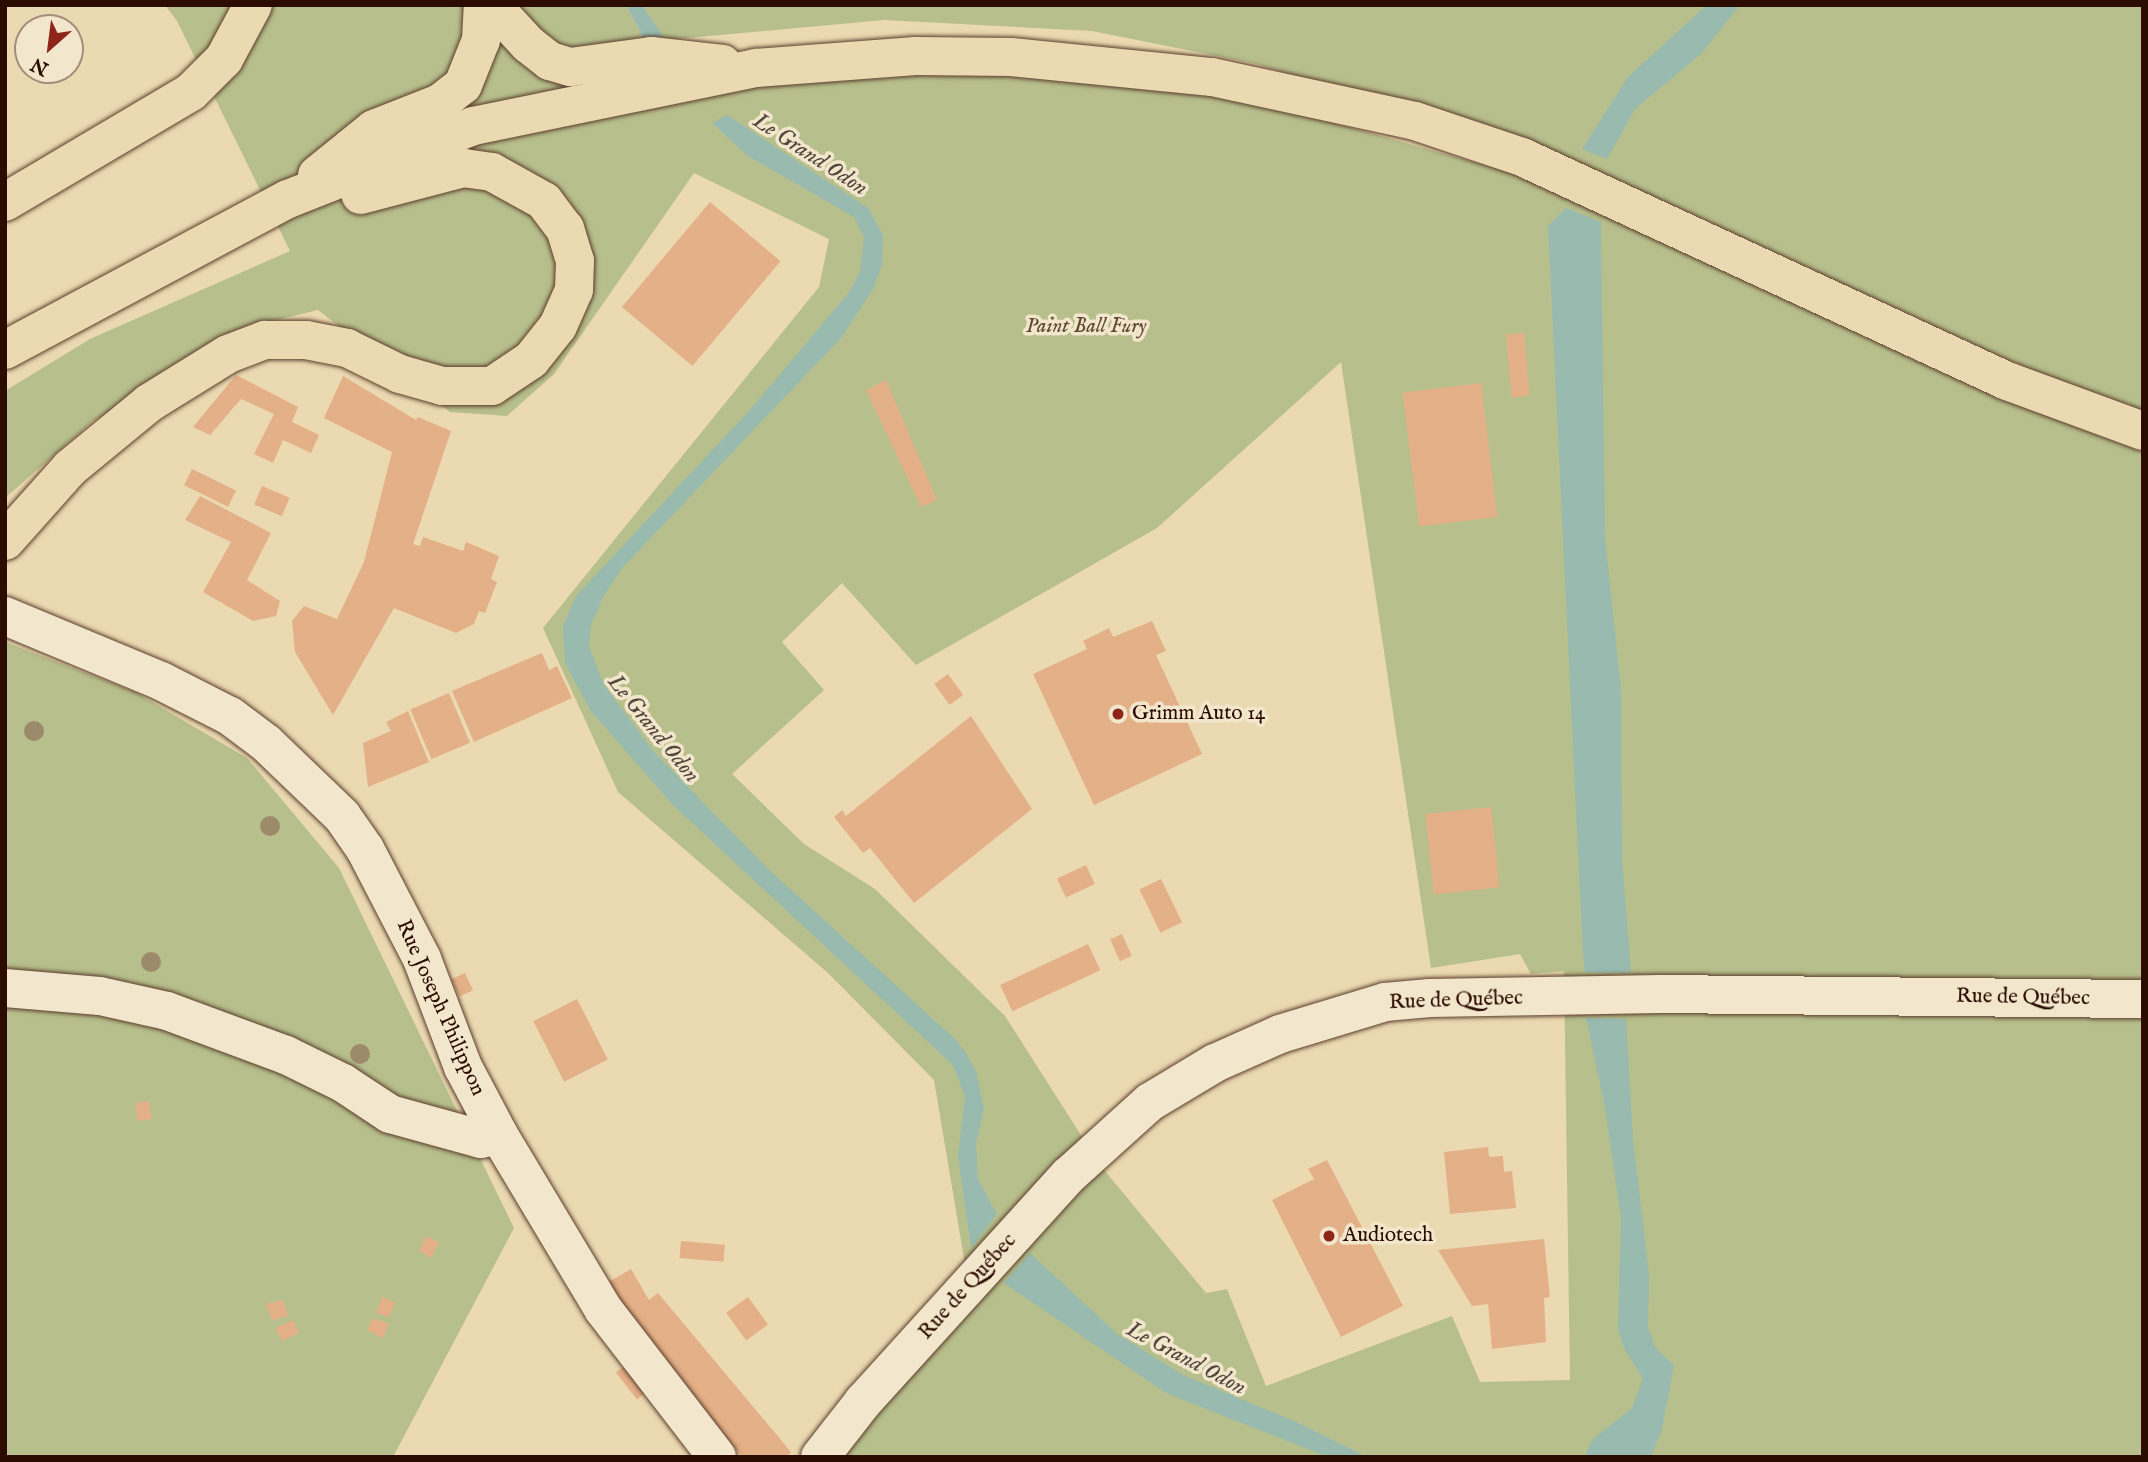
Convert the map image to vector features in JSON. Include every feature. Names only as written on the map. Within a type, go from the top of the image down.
[{"type":"main road","points":[[5,202],[191,92],[224,59],[253,5]]},
{"type":"main road","points":[[288,199],[374,129],[440,103],[463,85],[481,40],[483,5]]},
{"type":"main road","points":[[492,5],[539,52],[569,67],[651,56],[756,68]]},
{"type":"main road","points":[[5,350],[288,199],[473,126],[756,68],[916,56],[1075,61],[1212,77],[1305,94],[1415,121],[1522,157],[2007,381],[2143,431]]},
{"type":"main road","points":[[5,541],[70,468],[149,403],[228,354],[265,341],[306,340],[347,348],[400,374],[442,386],[492,386],[531,360],[558,326],[574,290],[575,261],[565,229],[544,201],[492,172],[464,168],[358,196],[288,199]]},
{"type":"street","name":"Rue Joseph Philippon","points":[[5,616],[161,681],[230,716],[266,743],[342,816],[365,849],[422,959],[463,1067],[499,1135],[603,1309],[717,1457]]},
{"type":"street","points":[[5,988],[100,996],[167,1012],[286,1055],[343,1083],[390,1114],[481,1139],[499,1135]]},
{"type":"street","name":"Rue de Québec","points":[[820,1457],[863,1402],[984,1272],[1068,1176],[1150,1102],[1215,1063],[1280,1034],[1385,1002],[1660,994],[2143,999]]},
{"type":"green space","name":"Paint Ball Fury","points":[[165,5],[626,5],[640,31],[642,48],[782,78],[1052,69],[1220,91],[1541,181],[1431,115],[1252,63],[1092,31],[884,20],[666,40],[642,5],[2143,5],[2143,1457],[838,1457],[971,1300],[934,1080],[828,973],[618,792],[543,628],[819,287],[829,239],[694,173],[554,374],[507,416],[450,412],[318,310],[256,325],[93,421],[5,498],[5,391],[90,339],[290,251],[177,21]],"holes":[[[1341,362],[1431,968],[1520,954],[1531,974],[1564,971],[1570,1380],[1480,1382],[1452,1316],[1266,1386],[1227,1289],[1206,1293],[1100,1165],[1005,1016],[875,889],[804,844],[732,774],[824,690],[782,642],[842,583],[916,665],[1157,528]]]},
{"type":"green space","points":[[5,642],[135,692],[247,758],[339,868],[514,1228],[393,1457],[5,1457]]},
{"type":"water","points":[[626,5],[642,5],[666,40],[642,48],[640,31]]},
{"type":"water","points":[[1707,5],[1740,5],[1701,54],[1635,109],[1607,159],[1582,149],[1628,77]]},
{"type":"water","points":[[727,115],[868,208],[883,235],[882,265],[873,289],[841,338],[623,567],[604,595],[591,625],[589,646],[604,685],[654,752],[768,869],[956,1040],[968,1056],[977,1074],[984,1110],[976,1143],[978,1179],[997,1214],[971,1248],[958,1156],[965,1096],[953,1065],[673,805],[590,710],[565,663],[563,626],[576,596],[750,410],[850,291],[860,272],[864,237],[854,217],[748,156],[712,123]]},
{"type":"water","points":[[1566,208],[1601,222],[1605,539],[1621,688],[1622,859],[1631,973],[1585,972],[1583,954],[1548,226]]},
{"type":"water","points":[[1586,1018],[1626,1019],[1633,1139],[1649,1274],[1648,1327],[1655,1347],[1674,1365],[1662,1429],[1651,1457],[1585,1457],[1592,1440],[1632,1408],[1643,1378],[1625,1350],[1618,1330],[1621,1218],[1605,1107]]},
{"type":"water","points":[[1030,1253],[1117,1334],[1183,1375],[1294,1421],[1367,1457],[1328,1457],[1166,1393],[1004,1283]]},
{"type":"building","points":[[710,202],[780,261],[692,366],[622,307]]},
{"type":"building","points":[[1524,333],[1529,396],[1512,397],[1506,335]]},
{"type":"building","points":[[236,375],[298,407],[292,422],[319,435],[311,453],[283,440],[273,463],[254,454],[274,414],[241,399],[210,435],[193,427]]},
{"type":"building","points":[[343,376],[416,420],[418,417],[451,431],[413,544],[420,546],[423,537],[463,551],[466,542],[499,556],[491,579],[497,582],[485,613],[479,611],[474,624],[456,633],[394,608],[333,715],[295,652],[292,621],[304,606],[337,619],[364,562],[392,452],[324,418]]},
{"type":"building","points":[[886,380],[937,500],[921,507],[866,390]]},
{"type":"building","points":[[1481,383],[1497,517],[1419,527],[1403,393]]},
{"type":"building","points":[[192,469],[236,490],[228,507],[184,485]]},
{"type":"building","points":[[262,486],[290,498],[282,516],[254,504]]},
{"type":"building","points":[[200,496],[271,533],[247,580],[280,601],[276,616],[253,621],[203,592],[231,542],[185,520]]},
{"type":"building","name":"Grimm Auto 14","points":[[1152,621],[1166,651],[1156,655],[1202,754],[1094,805],[1033,674],[1087,649],[1083,641],[1109,628],[1113,637]]},
{"type":"building","points":[[542,653],[549,670],[557,666],[572,698],[474,742],[452,691]]},
{"type":"building","points":[[948,674],[963,695],[950,705],[934,684]]},
{"type":"building","points":[[449,693],[470,743],[431,759],[410,709]]},
{"type":"building","points":[[408,711],[429,762],[368,787],[363,743],[391,731],[386,722]]},
{"type":"building","points":[[971,716],[1032,809],[914,903],[870,848],[863,853],[834,817],[842,810],[846,816]]},
{"type":"building","points":[[1491,807],[1499,888],[1434,894],[1425,814]]},
{"type":"building","points":[[1086,865],[1095,884],[1066,898],[1057,879]]},
{"type":"building","points":[[1161,879],[1182,922],[1160,933],[1139,890]]},
{"type":"building","points":[[1122,934],[1132,956],[1120,961],[1110,939]]},
{"type":"building","points":[[1088,944],[1100,970],[1012,1011],[1000,985]]},
{"type":"building","points":[[465,973],[473,990],[459,997],[451,979]]},
{"type":"building","points":[[577,999],[608,1060],[564,1082],[533,1021]]},
{"type":"building","points":[[149,1101],[152,1119],[138,1121],[135,1103]]},
{"type":"building","points":[[1488,1147],[1489,1157],[1503,1156],[1504,1172],[1512,1171],[1516,1208],[1450,1214],[1444,1152]]},
{"type":"building","name":"Audiotech","points":[[1327,1160],[1403,1306],[1341,1337],[1272,1200],[1314,1179],[1308,1169]]},
{"type":"building","points":[[427,1236],[439,1243],[431,1258],[418,1251]]},
{"type":"building","points":[[1544,1239],[1550,1297],[1544,1298],[1546,1342],[1492,1349],[1488,1304],[1472,1306],[1438,1250]]},
{"type":"building","points":[[681,1241],[725,1245],[723,1262],[680,1258]]},
{"type":"building","points":[[631,1269],[649,1300],[658,1293],[791,1452],[787,1457],[743,1457],[728,1442],[607,1283]]},
{"type":"building","points":[[382,1297],[395,1303],[389,1317],[376,1313]]},
{"type":"building","points":[[748,1297],[768,1325],[746,1340],[726,1313]]},
{"type":"building","points":[[283,1300],[288,1316],[272,1320],[266,1304]]},
{"type":"building","points":[[373,1318],[389,1324],[383,1338],[367,1330]]},
{"type":"building","points":[[293,1320],[299,1333],[282,1341],[276,1328]]},
{"type":"building","points":[[627,1364],[648,1391],[637,1399],[616,1373]]},
{"type":"place","name":"Grimm Auto 14","points":[[1118,714]]},
{"type":"place","name":"Audiotech","points":[[1329,1236]]},
{"type":"water label","name":"Le Grand Odon","points":[[810,155]]},
{"type":"water label","name":"Le Grand Odon","points":[[653,729]]},
{"type":"water label","name":"Le Grand Odon","points":[[1186,1359]]}]
